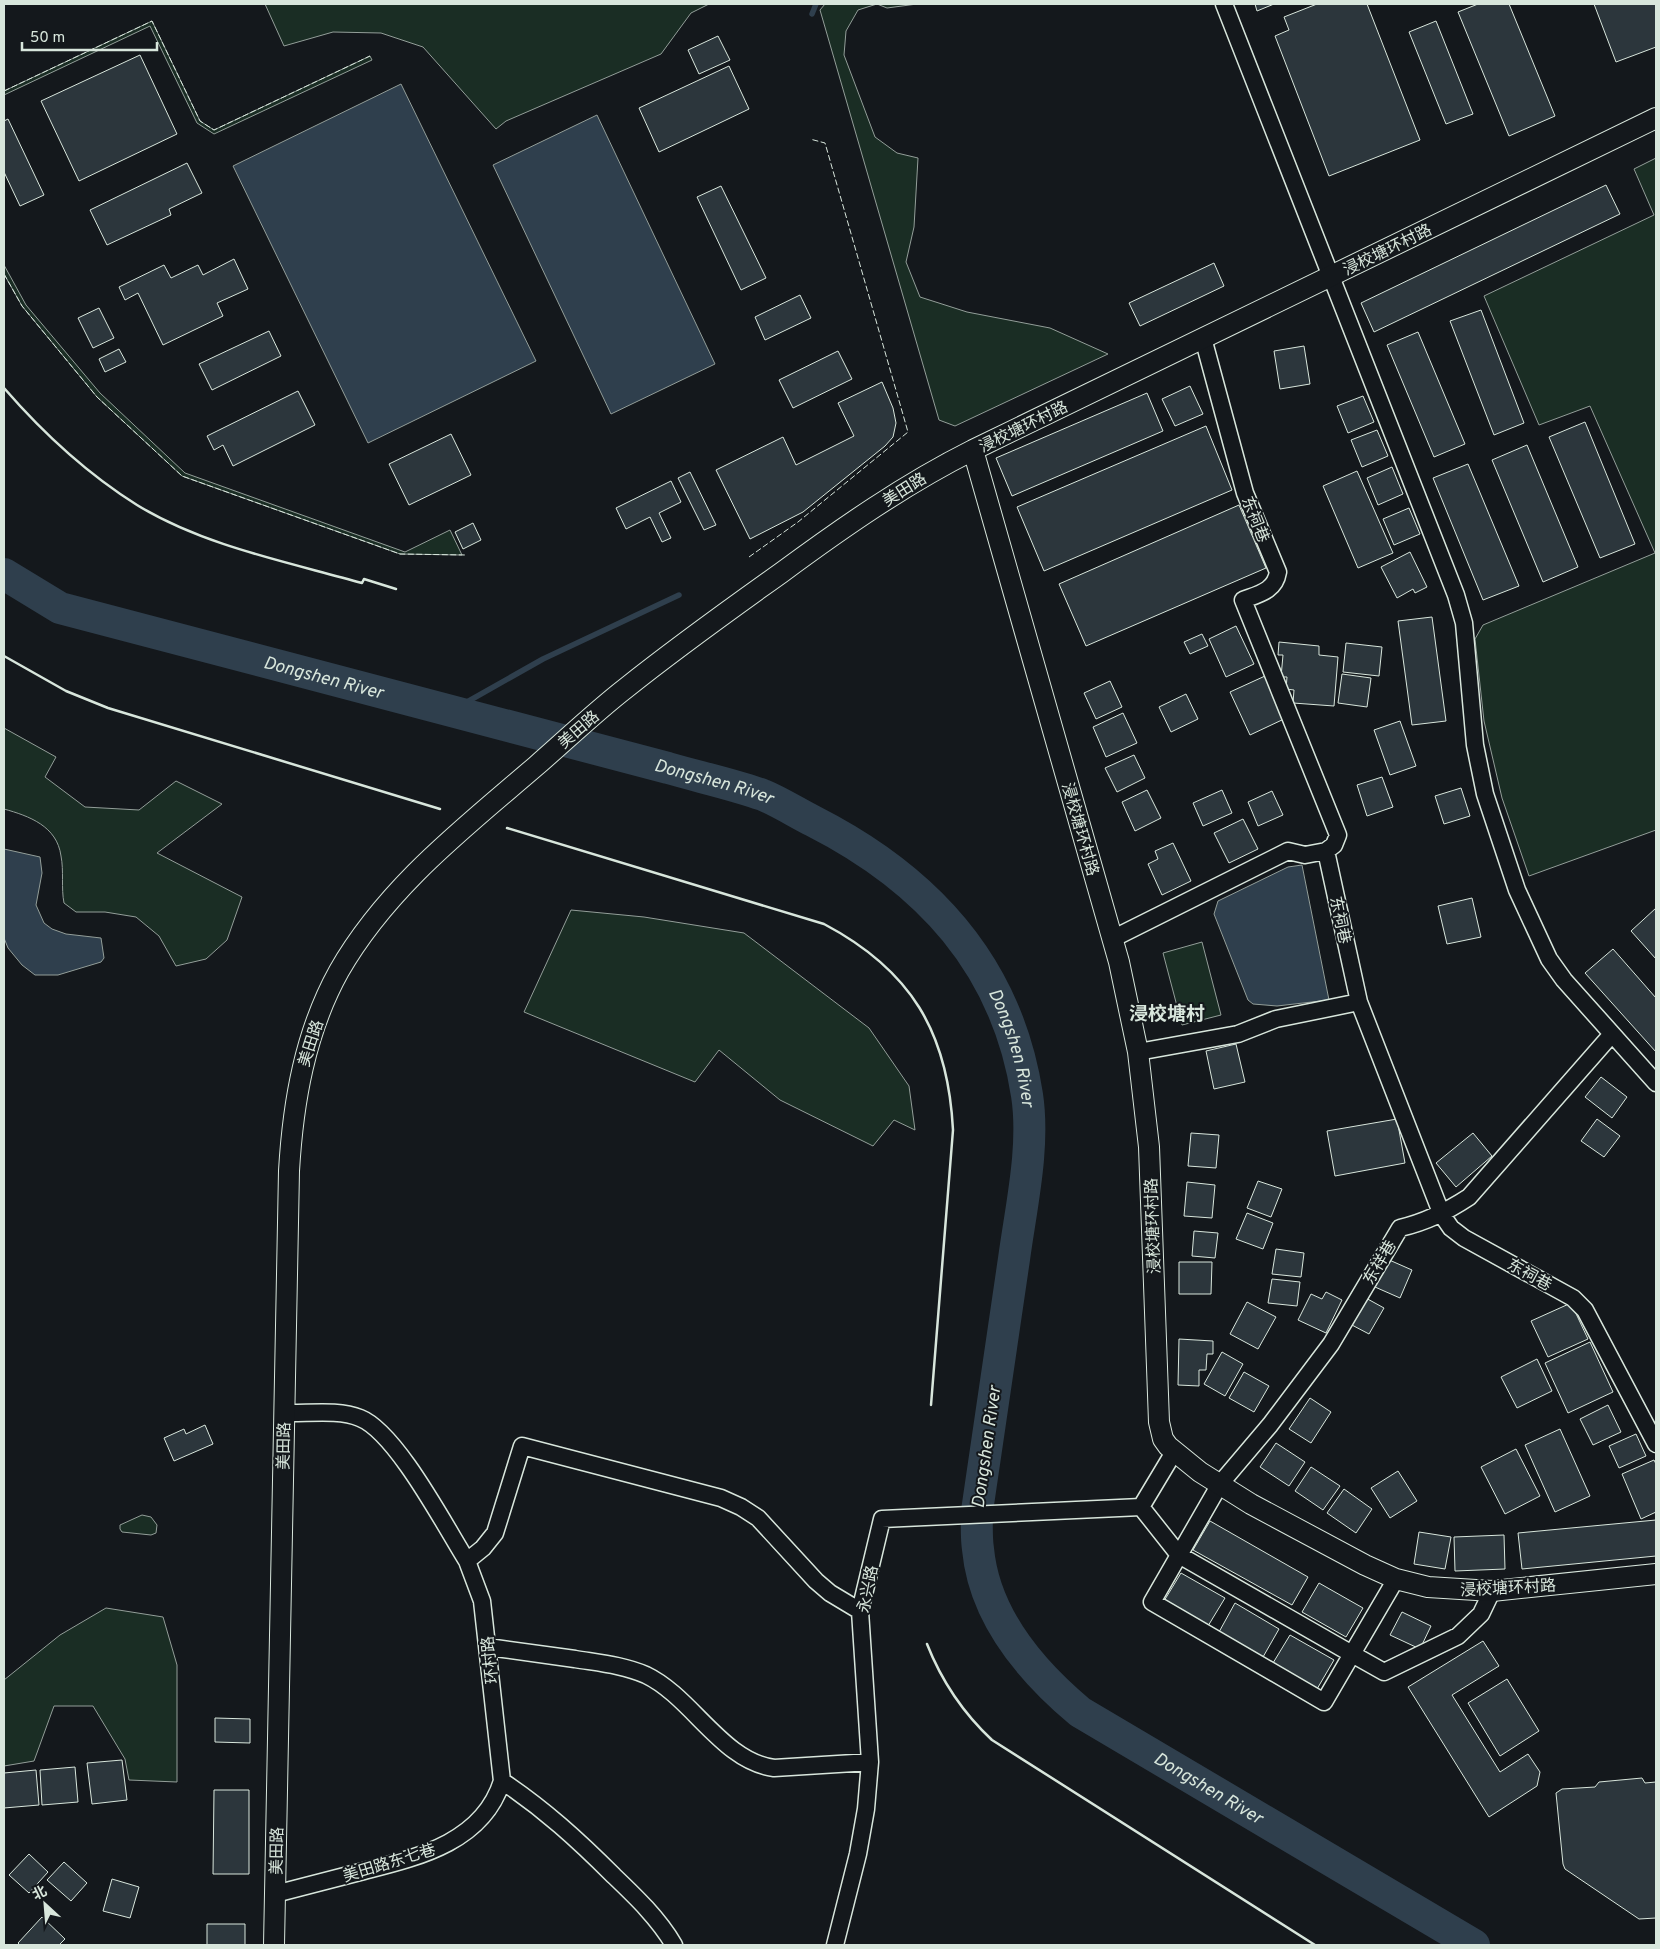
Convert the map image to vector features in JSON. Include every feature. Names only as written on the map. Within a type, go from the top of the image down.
[{"type":"street","points":[[1224,4],[1456,596],[1464,623],[1475,745],[1484,794],[1514,882],[1549,959],[1564,980],[1656,1083]]},
{"type":"street","name":"浸校塘环村路","points":[[1656,118],[973,450],[1112,940],[1138,1052],[1149,1147],[1159,1422],[1164,1438],[1174,1452],[1220,1484],[1268,1513],[1365,1565],[1396,1579],[1428,1587],[1492,1591],[1656,1574]]},
{"type":"street","name":"东祠巷","points":[[1202,338],[1245,493],[1278,572],[1276,582],[1270,589],[1243,600],[1338,835],[1334,845],[1326,851],[1359,1002],[1442,1215],[1451,1228],[1464,1238],[1573,1298],[1585,1310],[1656,1444]]},
{"type":"street","name":"美田路","points":[[274,1945],[288,1171],[292,1121],[302,1070],[316,1021],[338,973],[365,930],[399,889],[474,819],[626,688],[840,531],[922,477],[973,450]]},
{"type":"street","points":[[1112,940],[1288,851],[1305,855],[1326,851]]},
{"type":"street","points":[[1138,1052],[1238,1034],[1276,1019],[1359,1002]]},
{"type":"street","name":"东祥巷","points":[[1352,1654],[1324,1702],[1152,1602],[1220,1484],[1270,1426],[1331,1344],[1400,1228],[1422,1223],[1442,1215],[1469,1197],[1612,1034]]},
{"type":"street","name":"环村路","points":[[284,1413],[346,1415],[360,1418],[374,1426],[398,1451],[467,1561],[482,1601],[502,1780]]},
{"type":"street","points":[[467,1561],[483,1548],[495,1533],[522,1446],[721,1498],[741,1507],[758,1518],[830,1593],[860,1611]]},
{"type":"street","points":[[1174,1452],[1140,1507],[1179,1555],[1384,1672],[1458,1636],[1481,1614],[1492,1591]]},
{"type":"street","name":"永兴路","points":[[834,1945],[858,1854],[866,1809],[870,1762],[860,1611],[882,1519],[1140,1507]]},
{"type":"street","points":[[1352,1654],[1396,1579]]},
{"type":"street","points":[[488,1647],[611,1664],[646,1675],[676,1695],[739,1754],[760,1766],[774,1768],[870,1762]]},
{"type":"street","points":[[502,1780],[538,1804],[576,1839],[649,1910],[674,1945]]},
{"type":"street","name":"美田路东七巷","points":[[275,1894],[432,1852],[462,1836],[478,1823],[498,1795],[502,1780]]},
{"type":"green space","points":[[265,4],[709,4],[691,13],[661,54],[506,121],[496,129],[423,47],[381,33],[333,32],[284,46]]},
{"type":"green space","points":[[825,4],[877,4],[858,10],[846,31],[844,55],[875,137],[897,153],[918,158],[914,227],[906,262],[920,297],[967,312],[1050,328],[1108,354],[955,426],[939,420],[820,10]]},
{"type":"green space","points":[[877,4],[917,4],[887,8]]},
{"type":"green space","points":[[152,21],[200,121],[214,130],[370,56],[372,60],[214,134],[197,123],[150,26],[4,95],[4,91]]},
{"type":"green space","points":[[1656,158],[1656,830],[1529,876],[1502,798],[1484,721],[1475,639],[1483,625],[1655,553],[1590,406],[1539,425],[1484,296],[1654,215],[1634,169]]},
{"type":"green space","points":[[4,265],[26,305],[100,393],[185,473],[405,552],[450,530],[462,555],[400,554],[182,476],[97,397],[22,306],[4,274]]},
{"type":"green space","points":[[4,728],[56,757],[45,777],[85,807],[139,810],[176,781],[222,804],[157,853],[242,897],[227,940],[206,959],[176,966],[159,936],[136,917],[105,912],[76,912],[64,903],[61,856],[54,837],[48,830],[32,819],[4,809]]},
{"type":"green space","points":[[571,910],[644,917],[744,933],[869,1028],[909,1086],[915,1130],[894,1120],[873,1146],[780,1100],[719,1050],[695,1082],[524,1012]]},
{"type":"green space","points":[[1202,942],[1221,1015],[1182,1025],[1163,953]]},
{"type":"green space","points":[[142,1515],[151,1517],[157,1525],[156,1533],[151,1535],[122,1532],[120,1525]]},
{"type":"green space","points":[[106,1608],[163,1617],[177,1665],[177,1782],[129,1780],[125,1759],[93,1706],[54,1706],[34,1761],[4,1766],[4,1680],[60,1635]]},
{"type":"water","points":[[401,84],[536,361],[368,443],[233,166]]},
{"type":"water","points":[[597,115],[715,364],[611,414],[493,165]]},
{"type":"water","points":[[4,849],[40,857],[42,873],[36,905],[44,923],[52,929],[66,934],[101,938],[104,958],[101,962],[58,975],[35,975],[22,965],[8,948],[4,938]]},
{"type":"water","points":[[1302,865],[1329,1000],[1277,1006],[1253,1004],[1248,1000],[1214,914],[1218,901],[1288,867]]},
{"type":"building","points":[[1255,4],[1274,4],[1257,11]]},
{"type":"building","points":[[1317,4],[1367,4],[1420,140],[1329,176],[1275,36],[1289,30],[1284,17]]},
{"type":"building","points":[[1478,4],[1509,4],[1555,116],[1509,136],[1458,12]]},
{"type":"building","points":[[1594,4],[1656,4],[1656,47],[1616,62]]},
{"type":"building","points":[[1436,21],[1473,114],[1446,124],[1409,32]]},
{"type":"building","points":[[718,36],[730,60],[699,74],[688,50]]},
{"type":"building","points":[[140,55],[177,134],[79,181],[41,101]]},
{"type":"building","points":[[729,66],[749,109],[659,152],[639,108]]},
{"type":"building","points":[[8,119],[44,195],[20,206],[4,172],[4,121]]},
{"type":"building","points":[[187,163],[202,193],[169,209],[171,215],[107,245],[90,210]]},
{"type":"building","points":[[1606,185],[1620,214],[1374,332],[1361,303]]},
{"type":"building","points":[[721,186],[766,278],[741,290],[697,197]]},
{"type":"building","points":[[234,259],[248,289],[217,303],[223,316],[163,345],[138,293],[125,300],[119,287],[164,265],[171,278],[198,265],[203,275]]},
{"type":"building","points":[[1214,263],[1224,286],[1140,326],[1129,303]]},
{"type":"building","points":[[800,295],[811,318],[765,340],[755,317]]},
{"type":"building","points":[[99,308],[114,338],[93,348],[78,318]]},
{"type":"building","points":[[1481,310],[1524,423],[1494,435],[1450,321]]},
{"type":"building","points":[[269,331],[281,356],[212,390],[199,364]]},
{"type":"building","points":[[1418,332],[1465,444],[1434,457],[1387,345]]},
{"type":"building","points":[[1304,346],[1310,384],[1280,389],[1274,351]]},
{"type":"building","points":[[119,349],[126,362],[105,372],[99,359]]},
{"type":"building","points":[[838,351],[852,379],[793,408],[779,380]]},
{"type":"building","points":[[882,382],[893,408],[896,423],[893,437],[885,446],[803,512],[750,539],[716,470],[783,437],[796,465],[854,436],[838,403]]},
{"type":"building","points":[[1190,386],[1203,414],[1175,426],[1162,399]]},
{"type":"building","points":[[298,391],[315,425],[233,466],[223,445],[214,450],[207,436]]},
{"type":"building","points":[[1147,393],[1163,431],[1012,496],[996,458]]},
{"type":"building","points":[[1363,396],[1374,422],[1348,433],[1337,406]]},
{"type":"building","points":[[1585,422],[1635,544],[1600,558],[1549,437]]},
{"type":"building","points":[[1206,426],[1232,490],[1044,571],[1017,507]]},
{"type":"building","points":[[1377,430],[1388,456],[1362,467],[1351,440]]},
{"type":"building","points":[[451,434],[471,475],[409,505],[389,464]]},
{"type":"building","points":[[1527,445],[1578,567],[1543,582],[1492,460]]},
{"type":"building","points":[[1468,464],[1519,586],[1483,600],[1433,478]]},
{"type":"building","points":[[1392,467],[1403,494],[1378,505],[1367,478]]},
{"type":"building","points":[[1357,471],[1393,553],[1358,568],[1323,486]]},
{"type":"building","points":[[690,472],[716,525],[704,530],[678,478]]},
{"type":"building","points":[[671,481],[681,502],[659,513],[671,538],[662,542],[650,517],[626,529],[616,508]]},
{"type":"building","points":[[1239,505],[1266,568],[1086,646],[1059,584]]},
{"type":"building","points":[[1409,508],[1420,534],[1394,545],[1383,519]]},
{"type":"building","points":[[473,523],[481,540],[463,549],[455,532]]},
{"type":"building","points":[[1410,552],[1427,587],[1415,593],[1413,589],[1397,598],[1381,567]]},
{"type":"building","points":[[1432,617],[1446,721],[1412,725],[1398,621]]},
{"type":"building","points":[[1236,626],[1254,664],[1226,677],[1209,639]]},
{"type":"building","points":[[1202,634],[1208,646],[1190,654],[1184,642]]},
{"type":"building","points":[[1279,642],[1319,646],[1319,655],[1338,657],[1334,706],[1293,703],[1294,690],[1286,689],[1287,677],[1281,677],[1283,655],[1278,655]]},
{"type":"building","points":[[1346,643],[1382,647],[1379,676],[1343,672]]},
{"type":"building","points":[[1342,674],[1371,678],[1367,707],[1338,703]]},
{"type":"building","points":[[1265,676],[1284,719],[1250,735],[1230,692]]},
{"type":"building","points":[[1110,681],[1122,707],[1096,719],[1084,693]]},
{"type":"building","points":[[1186,694],[1198,719],[1171,732],[1159,707]]},
{"type":"building","points":[[1123,713],[1137,743],[1106,757],[1093,727]]},
{"type":"building","points":[[1400,721],[1416,766],[1390,775],[1374,730]]},
{"type":"building","points":[[1134,755],[1145,778],[1117,792],[1105,768]]},
{"type":"building","points":[[1382,777],[1393,807],[1367,816],[1357,785]]},
{"type":"building","points":[[1461,788],[1470,816],[1444,824],[1435,796]]},
{"type":"building","points":[[1147,790],[1161,818],[1135,831],[1122,802]]},
{"type":"building","points":[[1222,790],[1232,813],[1203,826],[1193,803]]},
{"type":"building","points":[[1272,791],[1283,815],[1258,826],[1248,802]]},
{"type":"building","points":[[1243,819],[1258,849],[1229,863],[1214,833]]},
{"type":"building","points":[[1173,843],[1191,881],[1162,895],[1148,864],[1158,859],[1155,851]]},
{"type":"building","points":[[1472,898],[1481,937],[1447,944],[1438,906]]},
{"type":"building","points":[[1656,908],[1656,959],[1631,931]]},
{"type":"building","points":[[1613,949],[1656,998],[1656,1052],[1585,973]]},
{"type":"building","points":[[1236,1044],[1245,1082],[1214,1089],[1206,1051]]},
{"type":"building","points":[[1601,1077],[1627,1097],[1612,1118],[1585,1097]]},
{"type":"building","points":[[1397,1119],[1405,1163],[1335,1176],[1327,1131]]},
{"type":"building","points":[[1597,1119],[1620,1136],[1604,1157],[1581,1141]]},
{"type":"building","points":[[1191,1133],[1219,1135],[1216,1168],[1188,1166]]},
{"type":"building","points":[[1473,1133],[1492,1156],[1456,1187],[1436,1163]]},
{"type":"building","points":[[1258,1181],[1282,1189],[1271,1217],[1247,1208]]},
{"type":"building","points":[[1187,1182],[1215,1185],[1212,1218],[1184,1216]]},
{"type":"building","points":[[1247,1213],[1273,1223],[1263,1249],[1236,1239]]},
{"type":"building","points":[[1194,1231],[1218,1233],[1215,1258],[1192,1256]]},
{"type":"building","points":[[1276,1249],[1304,1253],[1301,1277],[1272,1274]]},
{"type":"building","points":[[1387,1259],[1412,1270],[1400,1298],[1375,1287]]},
{"type":"building","points":[[1179,1262],[1212,1262],[1211,1294],[1179,1294]]},
{"type":"building","points":[[1272,1279],[1300,1282],[1297,1306],[1268,1303]]},
{"type":"building","points":[[1326,1292],[1342,1300],[1326,1333],[1298,1320],[1311,1294],[1322,1299]]},
{"type":"building","points":[[1364,1297],[1384,1308],[1369,1334],[1350,1324]]},
{"type":"building","points":[[1247,1302],[1276,1317],[1258,1349],[1230,1334]]},
{"type":"building","points":[[1571,1303],[1588,1339],[1548,1357],[1531,1321]]},
{"type":"building","points":[[1179,1339],[1213,1341],[1213,1354],[1207,1354],[1206,1370],[1199,1370],[1199,1386],[1178,1385]]},
{"type":"building","points":[[1590,1342],[1613,1392],[1568,1413],[1545,1363]]},
{"type":"building","points":[[1222,1352],[1243,1364],[1225,1396],[1204,1384]]},
{"type":"building","points":[[1537,1359],[1552,1391],[1517,1408],[1501,1377]]},
{"type":"building","points":[[1244,1372],[1269,1386],[1254,1412],[1229,1398]]},
{"type":"building","points":[[1310,1398],[1331,1412],[1311,1443],[1289,1429]]},
{"type":"building","points":[[1608,1405],[1621,1432],[1593,1445],[1580,1419]]},
{"type":"building","points":[[205,1425],[213,1444],[174,1461],[164,1438],[184,1429],[186,1434]]},
{"type":"building","points":[[1560,1429],[1590,1496],[1555,1512],[1525,1445]]},
{"type":"building","points":[[1636,1434],[1646,1456],[1619,1468],[1609,1446]]},
{"type":"building","points":[[1276,1443],[1305,1462],[1289,1486],[1260,1467]]},
{"type":"building","points":[[1516,1449],[1540,1496],[1505,1514],[1481,1467]]},
{"type":"building","points":[[1654,1460],[1656,1464],[1656,1512],[1641,1519],[1622,1474]]},
{"type":"building","points":[[1311,1467],[1340,1486],[1323,1510],[1295,1491]]},
{"type":"building","points":[[1398,1471],[1417,1501],[1390,1518],[1371,1488]]},
{"type":"building","points":[[1344,1489],[1372,1509],[1356,1533],[1327,1513]]},
{"type":"building","points":[[1656,1520],[1656,1556],[1522,1569],[1518,1533]]},
{"type":"building","points":[[1210,1521],[1308,1577],[1292,1605],[1193,1550]]},
{"type":"building","points":[[1419,1532],[1451,1537],[1445,1569],[1414,1564]]},
{"type":"building","points":[[1504,1535],[1505,1569],[1455,1571],[1454,1537]]},
{"type":"building","points":[[1181,1573],[1225,1598],[1208,1626],[1164,1601]]},
{"type":"building","points":[[1319,1583],[1363,1608],[1346,1637],[1302,1612]]},
{"type":"building","points":[[1235,1603],[1279,1629],[1263,1657],[1219,1632]]},
{"type":"building","points":[[1402,1612],[1431,1626],[1420,1649],[1390,1635]]},
{"type":"building","points":[[1290,1635],[1334,1660],[1317,1689],[1273,1663]]},
{"type":"building","points":[[1483,1641],[1499,1666],[1452,1695],[1500,1772],[1528,1754],[1540,1772],[1537,1786],[1489,1817],[1408,1687]]},
{"type":"building","points":[[1507,1679],[1539,1731],[1500,1756],[1468,1703]]},
{"type":"building","points":[[215,1718],[250,1719],[250,1743],[215,1742]]},
{"type":"building","points":[[122,1760],[127,1800],[92,1804],[87,1763]]},
{"type":"building","points":[[75,1767],[78,1802],[42,1805],[40,1770]]},
{"type":"building","points":[[36,1770],[39,1805],[4,1808],[4,1773]]},
{"type":"building","points":[[1642,1778],[1645,1783],[1656,1782],[1656,1918],[1639,1919],[1565,1869],[1556,1793],[1562,1789],[1595,1787],[1599,1782]]},
{"type":"building","points":[[214,1790],[249,1790],[249,1874],[213,1874]]},
{"type":"building","points":[[29,1854],[48,1872],[29,1893],[9,1875]]},
{"type":"building","points":[[64,1862],[87,1883],[71,1901],[47,1880]]},
{"type":"building","points":[[112,1879],[139,1887],[130,1918],[103,1911]]},
{"type":"building","points":[[42,1917],[65,1939],[59,1945],[20,1945],[18,1943]]},
{"type":"building","points":[[207,1924],[245,1924],[245,1945],[207,1945]]},
{"type":"waterway","points":[[812,14],[816,4]]},
{"type":"waterway","name":"Dongshen River","points":[[4,574],[60,608],[668,768],[763,795],[854,844],[892,870],[926,899],[955,931],[981,966],[1001,1006],[1017,1048],[1027,1095],[1029,1135],[1026,1177],[977,1511],[977,1544],[982,1573],[1000,1619],[1013,1640],[1044,1679],[1080,1712],[1474,1945]]},
{"type":"waterway","points":[[451,711],[543,659],[679,595]]},
{"type":"fence","points":[[4,91],[152,21],[200,121],[214,130],[370,56]]},
{"type":"fence","points":[[749,557],[798,522],[908,432],[825,143],[810,139]]},
{"type":"fence","points":[[4,274],[22,306],[97,397],[182,476],[400,554],[466,555]]},
{"type":"wall","points":[[4,388],[34,421],[83,466],[118,493],[163,519],[190,532],[247,552],[362,583],[364,579],[396,589]]},
{"type":"wall","points":[[4,656],[66,691],[108,708],[440,809]]},
{"type":"wall","points":[[507,828],[824,924],[854,942],[880,962],[902,984],[919,1008],[933,1034],[943,1063],[950,1095],[953,1130],[931,1405]]},
{"type":"wall","points":[[927,1644],[939,1671],[954,1696],[971,1719],[992,1740],[1315,1945]]},
{"type":"district","name":"浸校塘村","points":[[1167,1013]]}]
